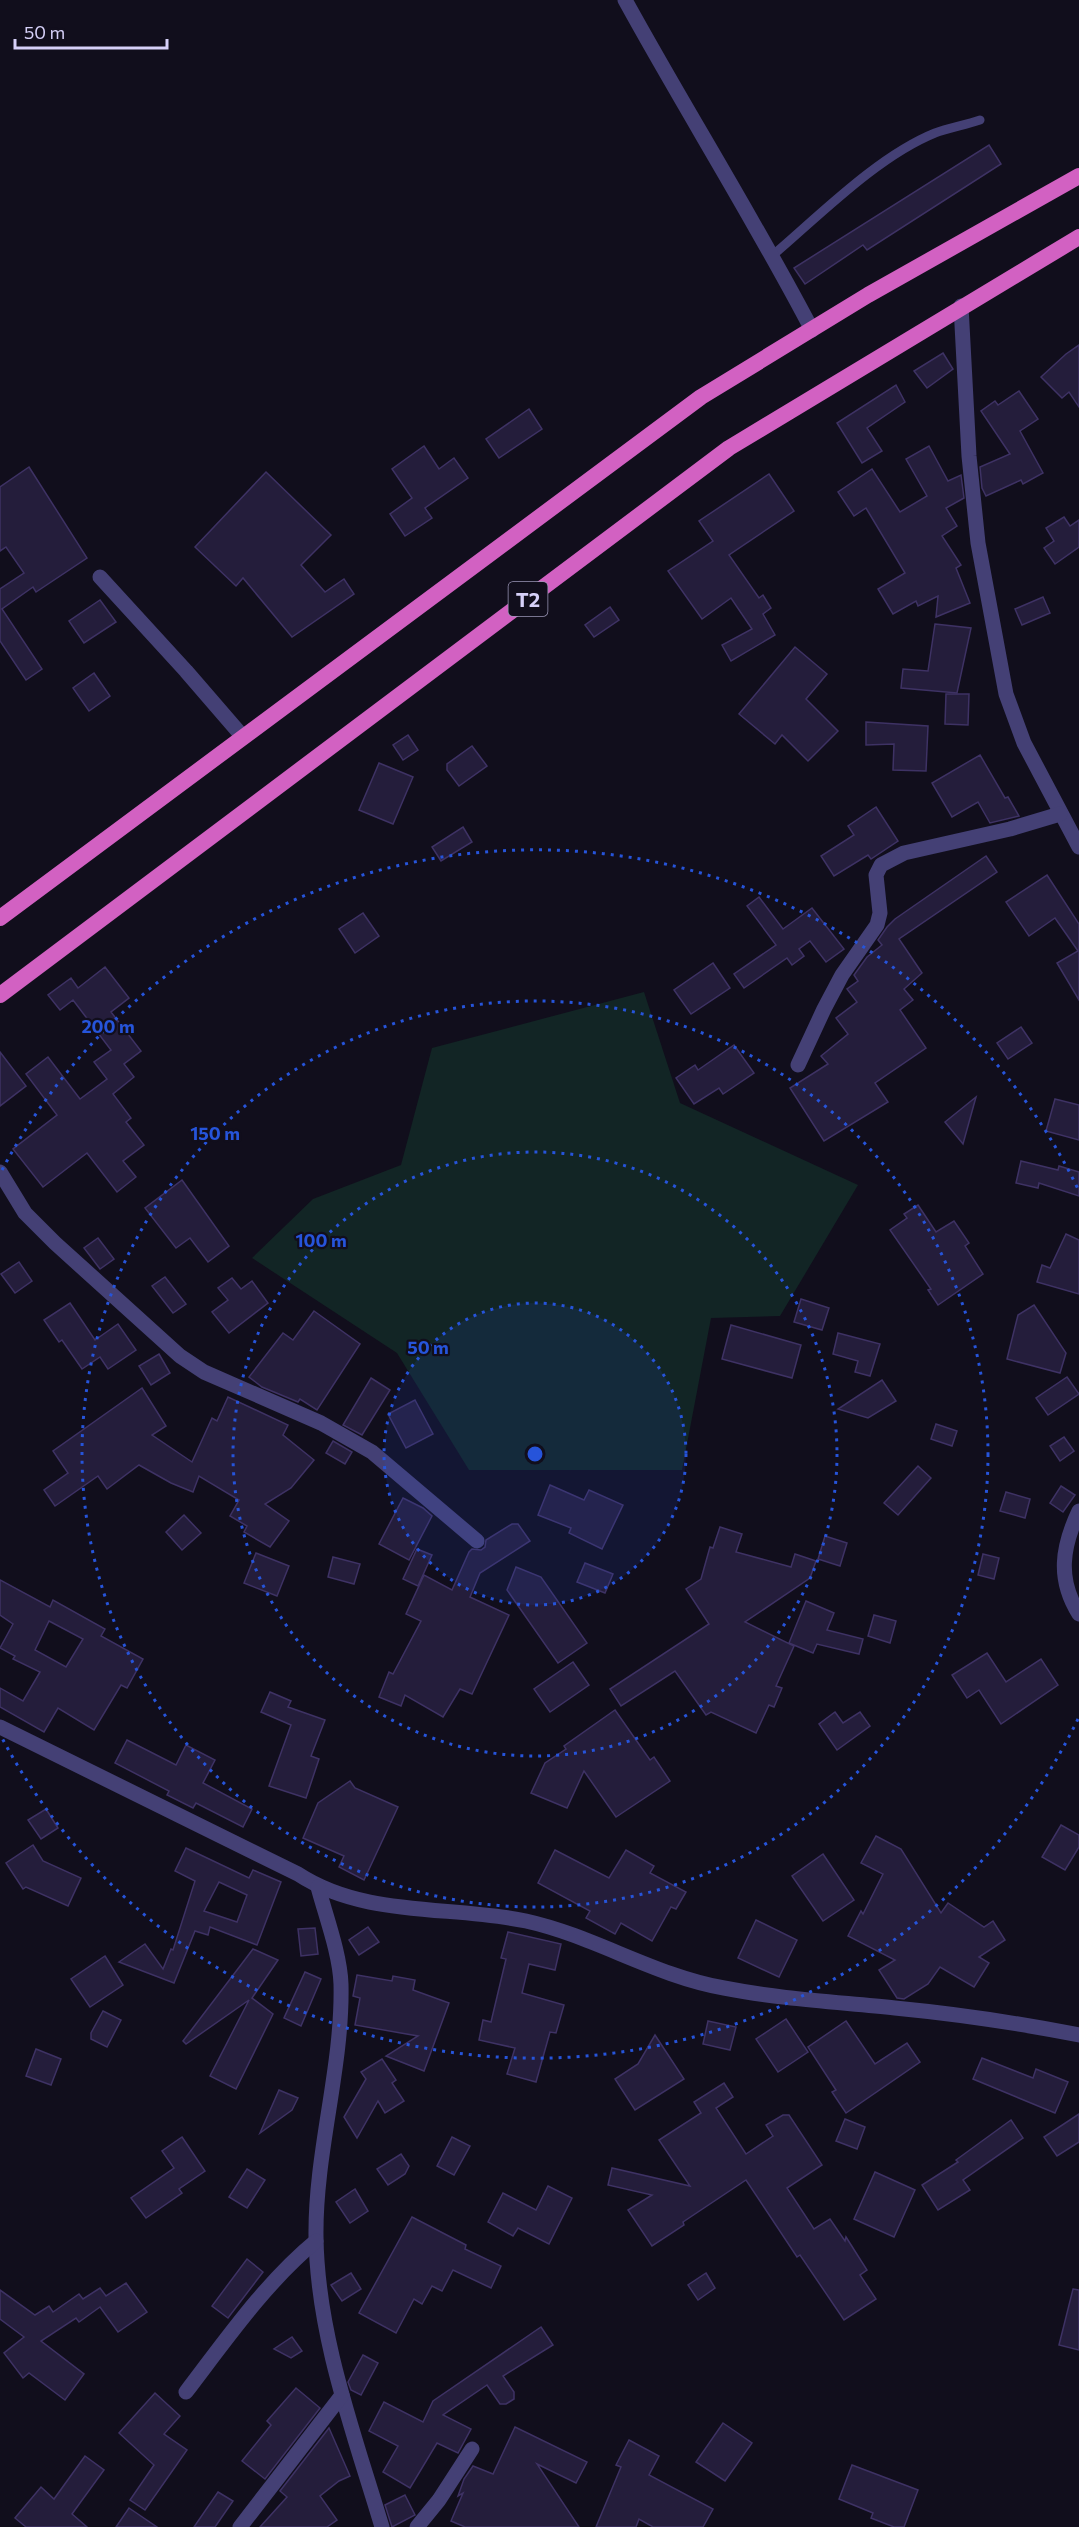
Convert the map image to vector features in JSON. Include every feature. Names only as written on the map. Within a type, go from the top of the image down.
[{"type":"highway","points":[[0,918],[700,397],[917,267],[1079,176]]},
{"type":"highway","name":"T2","points":[[0,995],[729,448],[961,306],[1079,237]]},
{"type":"street","points":[[625,0],[671,84],[773,255],[812,330]]},
{"type":"street","points":[[961,306],[969,456],[978,543],[1006,694],[1024,743],[1079,847]]},
{"type":"street","points":[[100,577],[243,737]]},
{"type":"street","points":[[798,1065],[842,975],[877,925],[880,913],[876,874],[881,865],[904,853],[1010,829],[1060,814]]},
{"type":"street","points":[[0,1172],[25,1213],[180,1356],[204,1372],[321,1423],[372,1452],[477,1541]]},
{"type":"street","points":[[1079,1511],[1066,1545],[1064,1577],[1070,1599],[1079,1614]]},
{"type":"street","points":[[0,1727],[298,1874],[318,1887],[373,1903],[525,1921],[566,1932],[679,1975],[721,1988],[984,2019],[1079,2035]]},
{"type":"street","points":[[318,1887],[341,1981],[341,2015],[316,2215],[316,2241],[327,2330],[342,2395],[382,2527]]},
{"type":"street","points":[[186,2392],[272,2283],[295,2258],[316,2241]]},
{"type":"street","points":[[240,2527],[342,2395]]},
{"type":"street","points":[[417,2527],[439,2500],[472,2449]]},
{"type":"lane","points":[[773,255],[851,189],[901,152],[936,133],[980,120]]},
{"type":"green space","points":[[644,992],[680,1103],[858,1185],[780,1316],[711,1318],[682,1470],[469,1470],[397,1353],[252,1258],[313,1199],[401,1165],[432,1048]]},
{"type":"building","points":[[989,145],[1001,164],[867,250],[863,245],[805,284],[794,268]]},
{"type":"building","points":[[1079,345],[1079,407],[1069,392],[1062,398],[1041,377]]},
{"type":"building","points":[[943,353],[953,369],[927,388],[914,371]]},
{"type":"building","points":[[896,385],[905,402],[867,428],[882,451],[862,463],[837,423]]},
{"type":"building","points":[[1019,391],[1038,419],[1020,431],[1043,473],[1023,484],[1021,480],[986,496],[982,488],[980,467],[1010,454],[981,411],[995,401],[998,405]]},
{"type":"building","points":[[529,409],[542,429],[499,458],[486,439]]},
{"type":"building","points":[[424,446],[439,469],[454,458],[468,478],[425,508],[432,518],[405,536],[390,514],[412,498],[392,469]]},
{"type":"building","points":[[929,446],[948,481],[961,475],[964,498],[946,508],[957,526],[942,536],[961,565],[956,568],[970,603],[936,617],[938,596],[918,606],[916,601],[893,614],[878,589],[905,573],[866,508],[854,516],[838,492],[872,469],[900,512],[927,496],[906,459]]},
{"type":"building","points":[[29,467],[87,558],[36,592],[33,587],[2,609],[42,669],[26,680],[0,641],[0,589],[24,573],[6,547],[0,551],[0,487]]},
{"type":"building","points":[[266,472],[331,535],[301,565],[325,592],[344,579],[354,594],[292,637],[243,578],[236,586],[195,547]]},
{"type":"building","points":[[769,474],[794,511],[729,555],[759,598],[763,595],[771,608],[763,614],[775,635],[731,661],[722,645],[752,629],[731,598],[702,619],[668,571],[713,541],[699,521]]},
{"type":"building","points":[[1064,517],[1070,526],[1079,520],[1079,547],[1055,564],[1044,548],[1054,541],[1046,528]]},
{"type":"building","points":[[1043,597],[1050,613],[1022,625],[1015,609]]},
{"type":"building","points":[[100,600],[116,622],[84,643],[69,621]]},
{"type":"building","points":[[610,607],[619,620],[594,637],[585,625]]},
{"type":"building","points":[[935,624],[971,628],[957,693],[901,688],[903,669],[928,671]]},
{"type":"building","points":[[795,647],[827,674],[806,699],[838,731],[808,761],[782,735],[775,744],[739,714]]},
{"type":"building","points":[[94,673],[110,696],[89,711],[73,688]]},
{"type":"building","points":[[946,694],[969,694],[968,725],[945,724]]},
{"type":"building","points":[[866,722],[928,726],[926,771],[893,770],[894,744],[866,745]]},
{"type":"building","points":[[408,735],[418,750],[403,760],[393,745]]},
{"type":"building","points":[[472,746],[487,766],[459,786],[447,770],[447,764]]},
{"type":"building","points":[[980,755],[1005,798],[1008,797],[1019,816],[990,823],[978,802],[952,817],[932,783]]},
{"type":"building","points":[[379,763],[413,777],[393,824],[359,810]]},
{"type":"building","points":[[876,807],[898,841],[871,859],[868,855],[834,876],[821,856],[854,835],[848,826]]},
{"type":"building","points":[[463,827],[472,842],[441,861],[432,847]]},
{"type":"building","points":[[986,856],[997,872],[899,939],[922,973],[904,989],[913,1000],[900,1010],[926,1048],[875,1083],[888,1102],[824,1141],[790,1088],[828,1064],[821,1056],[848,1034],[836,1018],[857,1002],[847,989],[858,981],[854,975],[867,957],[882,945],[878,940],[895,919]]},
{"type":"building","points":[[1047,875],[1079,924],[1079,1000],[1057,963],[1078,951],[1055,918],[1029,936],[1006,902]]},
{"type":"building","points":[[759,897],[783,929],[812,908],[844,949],[826,962],[810,941],[799,949],[804,956],[792,965],[787,958],[744,988],[734,974],[776,945],[747,906]]},
{"type":"building","points":[[363,913],[379,936],[355,953],[339,929]]},
{"type":"building","points":[[713,963],[730,988],[691,1014],[674,990]]},
{"type":"building","points":[[105,967],[129,998],[111,1012],[141,1051],[124,1064],[134,1077],[113,1094],[131,1118],[126,1122],[144,1145],[123,1161],[136,1177],[117,1192],[87,1153],[43,1187],[13,1149],[57,1115],[26,1074],[48,1057],[80,1099],[107,1079],[94,1062],[111,1050],[73,1000],[60,1010],[48,995],[71,978],[78,988]]},
{"type":"building","points":[[1021,1027],[1032,1043],[1008,1059],[997,1043]]},
{"type":"building","points":[[734,1045],[754,1073],[723,1094],[719,1088],[694,1104],[676,1078],[695,1065],[698,1070]]},
{"type":"building","points":[[0,1052],[26,1086],[0,1106]]},
{"type":"building","points":[[976,1097],[963,1144],[945,1122]]},
{"type":"building","points":[[1055,1099],[1079,1105],[1079,1140],[1046,1131]]},
{"type":"building","points":[[1021,1161],[1058,1170],[1059,1166],[1079,1172],[1079,1196],[1039,1183],[1038,1188],[1016,1183]]},
{"type":"building","points":[[182,1180],[229,1246],[208,1262],[190,1238],[176,1248],[145,1208]]},
{"type":"building","points":[[918,1205],[936,1232],[954,1221],[969,1243],[965,1246],[983,1274],[938,1305],[928,1290],[931,1289],[890,1230],[907,1218],[904,1214]]},
{"type":"building","points":[[1066,1234],[1079,1240],[1079,1294],[1037,1282],[1042,1265],[1050,1268]]},
{"type":"building","points":[[98,1238],[114,1259],[100,1269],[84,1248]]},
{"type":"building","points":[[19,1262],[32,1281],[15,1293],[1,1274]]},
{"type":"building","points":[[165,1277],[186,1304],[173,1313],[152,1286]]},
{"type":"building","points":[[232,1278],[241,1289],[252,1281],[268,1303],[229,1333],[212,1312],[228,1300],[218,1288]]},
{"type":"building","points":[[801,1299],[829,1308],[822,1330],[794,1322]]},
{"type":"building","points":[[70,1303],[95,1340],[118,1324],[136,1350],[108,1369],[100,1357],[82,1369],[62,1340],[59,1342],[44,1320]]},
{"type":"building","points":[[1034,1305],[1066,1353],[1060,1373],[1007,1359],[1018,1315]]},
{"type":"building","points":[[314,1311],[360,1344],[317,1410],[300,1399],[298,1402],[262,1387],[249,1377],[283,1333],[293,1340]]},
{"type":"building","points":[[731,1325],[801,1345],[792,1378],[722,1359]]},
{"type":"building","points":[[838,1333],[880,1344],[870,1376],[855,1372],[858,1361],[833,1354]]},
{"type":"building","points":[[159,1354],[170,1373],[151,1385],[139,1366]]},
{"type":"building","points":[[1067,1377],[1079,1394],[1048,1415],[1036,1398]]},
{"type":"building","points":[[371,1378],[390,1390],[362,1435],[343,1425]]},
{"type":"building","points":[[882,1380],[896,1401],[868,1418],[838,1409]]},
{"type":"building","points":[[142,1388],[166,1426],[152,1435],[192,1462],[212,1418],[217,1421],[228,1397],[288,1425],[283,1435],[314,1460],[291,1488],[265,1504],[289,1521],[270,1547],[244,1532],[247,1526],[230,1516],[239,1500],[199,1476],[193,1492],[139,1465],[107,1489],[98,1476],[55,1506],[44,1490],[68,1473],[53,1451]]},
{"type":"building","points":[[415,1400],[433,1434],[406,1448],[388,1414]]},
{"type":"building","points":[[936,1424],[957,1431],[952,1446],[931,1439]]},
{"type":"building","points":[[1064,1437],[1074,1451],[1060,1461],[1050,1446]]},
{"type":"building","points":[[333,1441],[352,1452],[345,1464],[326,1453]]},
{"type":"building","points":[[918,1466],[931,1478],[898,1515],[884,1503]]},
{"type":"building","points":[[550,1485],[584,1500],[589,1490],[623,1505],[602,1549],[569,1533],[571,1528],[538,1515]]},
{"type":"building","points":[[1061,1486],[1075,1495],[1063,1512],[1050,1503]]},
{"type":"building","points":[[1006,1492],[1030,1499],[1025,1518],[1000,1511]]},
{"type":"building","points":[[403,1498],[423,1508],[432,1516],[409,1560],[379,1544]]},
{"type":"building","points":[[184,1515],[201,1533],[182,1550],[166,1532]]},
{"type":"building","points":[[512,1524],[518,1524],[530,1541],[480,1573],[470,1597],[509,1615],[472,1694],[460,1689],[443,1717],[405,1695],[401,1706],[379,1697],[389,1672],[393,1674],[421,1621],[406,1614],[424,1575],[452,1590],[469,1552],[472,1549],[481,1550],[485,1547],[486,1540]]},
{"type":"building","points":[[720,1527],[742,1534],[736,1552],[791,1567],[795,1554],[816,1561],[810,1578],[745,1622],[794,1646],[776,1686],[782,1688],[774,1707],[769,1705],[756,1733],[711,1712],[706,1715],[675,1671],[621,1706],[610,1689],[709,1624],[686,1589],[701,1579],[710,1547],[713,1548]]},
{"type":"building","points":[[825,1536],[847,1543],[840,1566],[818,1559]]},
{"type":"building","points":[[417,1549],[432,1555],[418,1586],[403,1579]]},
{"type":"building","points":[[256,1553],[289,1566],[277,1596],[244,1583]]},
{"type":"building","points":[[983,1554],[999,1558],[994,1579],[978,1575]]},
{"type":"building","points":[[333,1557],[360,1564],[354,1584],[328,1577]]},
{"type":"building","points":[[585,1563],[613,1574],[605,1593],[577,1582]]},
{"type":"building","points":[[516,1567],[541,1577],[587,1643],[558,1663],[507,1590]]},
{"type":"building","points":[[0,1580],[50,1607],[53,1600],[105,1629],[101,1636],[143,1659],[127,1688],[121,1685],[94,1730],[58,1708],[44,1732],[0,1707],[0,1688],[23,1701],[40,1672],[13,1659],[15,1656],[0,1648],[13,1624],[0,1615]],"holes":[[[49,1621],[83,1639],[66,1667],[35,1650]]]},
{"type":"building","points":[[806,1601],[834,1613],[827,1630],[863,1639],[859,1654],[817,1644],[813,1653],[789,1643]]},
{"type":"building","points":[[874,1615],[896,1621],[890,1643],[868,1636]]},
{"type":"building","points":[[987,1653],[1006,1682],[1041,1659],[1058,1685],[1001,1724],[979,1690],[967,1698],[952,1675]]},
{"type":"building","points":[[573,1662],[589,1685],[550,1712],[534,1689]]},
{"type":"building","points":[[270,1692],[291,1701],[288,1707],[325,1720],[311,1756],[319,1759],[306,1798],[269,1786],[291,1725],[261,1712]]},
{"type":"building","points":[[615,1710],[650,1760],[654,1757],[670,1781],[616,1817],[584,1771],[567,1808],[531,1793],[545,1763],[566,1749],[564,1746]]},
{"type":"building","points":[[835,1712],[843,1723],[860,1712],[870,1726],[837,1750],[819,1724]]},
{"type":"building","points":[[127,1740],[176,1765],[186,1745],[215,1760],[203,1783],[252,1809],[243,1827],[196,1803],[193,1808],[167,1795],[169,1791],[115,1763]]},
{"type":"building","points":[[350,1781],[355,1788],[398,1807],[364,1880],[339,1867],[344,1856],[303,1838],[318,1803]]},
{"type":"building","points":[[46,1809],[58,1828],[41,1839],[28,1820]]},
{"type":"building","points":[[1061,1825],[1079,1835],[1079,1847],[1065,1870],[1042,1857]]},
{"type":"building","points":[[876,1836],[901,1849],[941,1913],[948,1903],[984,1927],[993,1921],[1005,1940],[979,1957],[989,1963],[974,1987],[940,1967],[928,1984],[904,1999],[897,1998],[879,1970],[895,1960],[848,1936],[861,1911],[863,1914],[883,1874],[861,1863]]},
{"type":"building","points":[[33,1845],[43,1861],[81,1878],[68,1906],[26,1887],[23,1889],[6,1863]]},
{"type":"building","points":[[186,1848],[249,1878],[253,1870],[281,1882],[257,1945],[210,1927],[208,1935],[195,1931],[174,1983],[119,1962],[145,1944],[163,1969],[171,1949],[173,1950],[195,1881],[175,1871]],"holes":[[[219,1882],[247,1895],[237,1922],[204,1911]]]},
{"type":"building","points":[[555,1850],[609,1878],[626,1850],[654,1866],[650,1873],[686,1892],[676,1909],[671,1907],[652,1941],[621,1923],[615,1934],[586,1918],[590,1911],[538,1883]]},
{"type":"building","points":[[823,1854],[854,1900],[823,1921],[792,1876]]},
{"type":"building","points":[[756,1920],[797,1940],[779,1977],[738,1958]]},
{"type":"building","points":[[368,1927],[379,1942],[359,1955],[349,1940]]},
{"type":"building","points":[[315,1928],[318,1954],[301,1956],[298,1929]]},
{"type":"building","points":[[508,1932],[561,1944],[555,1970],[529,1964],[522,1993],[564,2005],[556,2033],[550,2032],[536,2082],[507,2074],[515,2048],[479,2040],[483,2020],[491,2022],[506,1959],[501,1958]]},
{"type":"building","points":[[253,1949],[278,1960],[252,1998],[273,2014],[236,2089],[210,2076],[249,2000],[186,2044],[183,2041]]},
{"type":"building","points":[[105,1956],[123,1985],[90,2007],[71,1979]]},
{"type":"building","points":[[305,1972],[321,1979],[301,2026],[284,2018]]},
{"type":"building","points":[[357,1975],[392,1981],[393,1976],[415,1980],[413,1990],[449,2003],[424,2071],[386,2056],[418,2036],[355,2025],[360,1998],[353,1996]]},
{"type":"building","points":[[103,2011],[121,2020],[107,2047],[91,2039],[91,2033]]},
{"type":"building","points":[[786,2019],[808,2052],[778,2072],[756,2039]]},
{"type":"building","points":[[708,2021],[736,2027],[730,2050],[703,2044]]},
{"type":"building","points":[[846,2021],[875,2064],[907,2043],[920,2062],[846,2113],[832,2092],[836,2090],[808,2047]]},
{"type":"building","points":[[655,2035],[684,2079],[635,2110],[615,2079],[638,2064]]},
{"type":"building","points":[[36,2049],[61,2059],[51,2085],[26,2076]]},
{"type":"building","points":[[982,2058],[1033,2078],[1036,2069],[1068,2082],[1055,2113],[973,2079]]},
{"type":"building","points":[[382,2059],[396,2080],[392,2083],[404,2101],[385,2113],[378,2101],[357,2138],[344,2117],[366,2079],[361,2072]]},
{"type":"building","points":[[724,2083],[733,2097],[716,2108],[746,2154],[773,2136],[766,2125],[783,2115],[789,2115],[822,2165],[787,2188],[814,2229],[830,2219],[845,2241],[846,2237],[867,2270],[860,2275],[876,2299],[844,2320],[800,2255],[797,2257],[746,2180],[683,2222],[684,2225],[652,2246],[628,2210],[652,2195],[608,2185],[612,2168],[690,2186],[659,2140],[701,2113],[694,2102]]},
{"type":"building","points":[[279,2090],[298,2098],[292,2110],[260,2133]]},
{"type":"building","points":[[1079,2114],[1079,2142],[1057,2156],[1044,2137]]},
{"type":"building","points":[[845,2119],[865,2127],[857,2149],[836,2141]]},
{"type":"building","points":[[1011,2120],[1023,2138],[963,2180],[970,2190],[938,2210],[922,2185],[958,2162],[956,2160]]},
{"type":"building","points":[[182,2137],[205,2171],[179,2189],[182,2193],[146,2218],[131,2198],[174,2168],[162,2151]]},
{"type":"building","points":[[452,2137],[470,2146],[454,2175],[437,2166]]},
{"type":"building","points":[[401,2154],[409,2166],[405,2174],[388,2185],[377,2169]]},
{"type":"building","points":[[247,2169],[265,2180],[247,2208],[229,2197]]},
{"type":"building","points":[[875,2172],[915,2190],[894,2237],[854,2219]]},
{"type":"building","points":[[548,2186],[572,2198],[549,2244],[518,2228],[513,2236],[488,2222],[503,2193],[536,2210]]},
{"type":"building","points":[[355,2189],[368,2211],[350,2223],[336,2202]]},
{"type":"building","points":[[412,2217],[466,2245],[465,2249],[501,2266],[491,2288],[453,2270],[442,2291],[432,2286],[422,2304],[414,2299],[396,2333],[359,2313]]},
{"type":"building","points":[[247,2259],[263,2272],[228,2318],[212,2306]]},
{"type":"building","points":[[351,2273],[361,2289],[342,2301],[331,2285]]},
{"type":"building","points":[[706,2273],[715,2288],[698,2300],[688,2285]]},
{"type":"building","points":[[126,2283],[147,2312],[118,2332],[100,2307],[79,2322],[76,2318],[41,2341],[84,2374],[65,2400],[29,2373],[23,2378],[4,2353],[24,2337],[0,2319],[0,2290],[35,2315],[49,2306],[53,2312],[79,2294],[83,2299],[100,2288],[106,2296]]},
{"type":"building","points":[[1073,2289],[1079,2290],[1079,2350],[1059,2345]]},
{"type":"building","points":[[541,2327],[553,2345],[503,2376],[514,2392],[514,2399],[506,2404],[500,2404],[487,2385],[443,2415],[471,2429],[458,2453],[437,2443],[410,2488],[383,2472],[398,2446],[369,2431],[384,2402],[423,2422],[433,2401]]},
{"type":"building","points":[[292,2337],[302,2351],[291,2358],[274,2349]]},
{"type":"building","points":[[363,2355],[378,2363],[361,2395],[351,2390],[348,2382]]},
{"type":"building","points":[[296,2388],[320,2408],[265,2479],[242,2461],[271,2425],[267,2421]]},
{"type":"building","points":[[155,2393],[180,2416],[164,2434],[187,2450],[145,2510],[130,2500],[154,2465],[119,2433]]},
{"type":"building","points":[[723,2423],[752,2443],[725,2481],[696,2462]]},
{"type":"building","points":[[515,2427],[587,2462],[576,2483],[537,2464],[579,2527],[465,2527],[451,2521],[463,2493],[458,2496],[464,2479],[473,2466],[493,2474]]},
{"type":"building","points":[[329,2428],[350,2476],[339,2481],[320,2496],[337,2520],[327,2527],[260,2527],[287,2497],[280,2491]]},
{"type":"building","points":[[629,2440],[659,2456],[649,2475],[713,2509],[703,2527],[653,2527],[639,2519],[636,2527],[596,2527],[621,2467],[616,2465]]},
{"type":"building","points":[[85,2456],[104,2470],[72,2514],[87,2527],[26,2527],[15,2518],[41,2487],[54,2499]]},
{"type":"building","points":[[852,2465],[918,2490],[904,2527],[894,2527],[871,2518],[873,2513],[839,2499]]},
{"type":"building","points":[[218,2492],[233,2501],[215,2527],[194,2527]]},
{"type":"building","points":[[405,2495],[415,2515],[392,2527],[385,2505]]},
{"type":"building","points":[[129,2508],[157,2527],[116,2527]]}]
